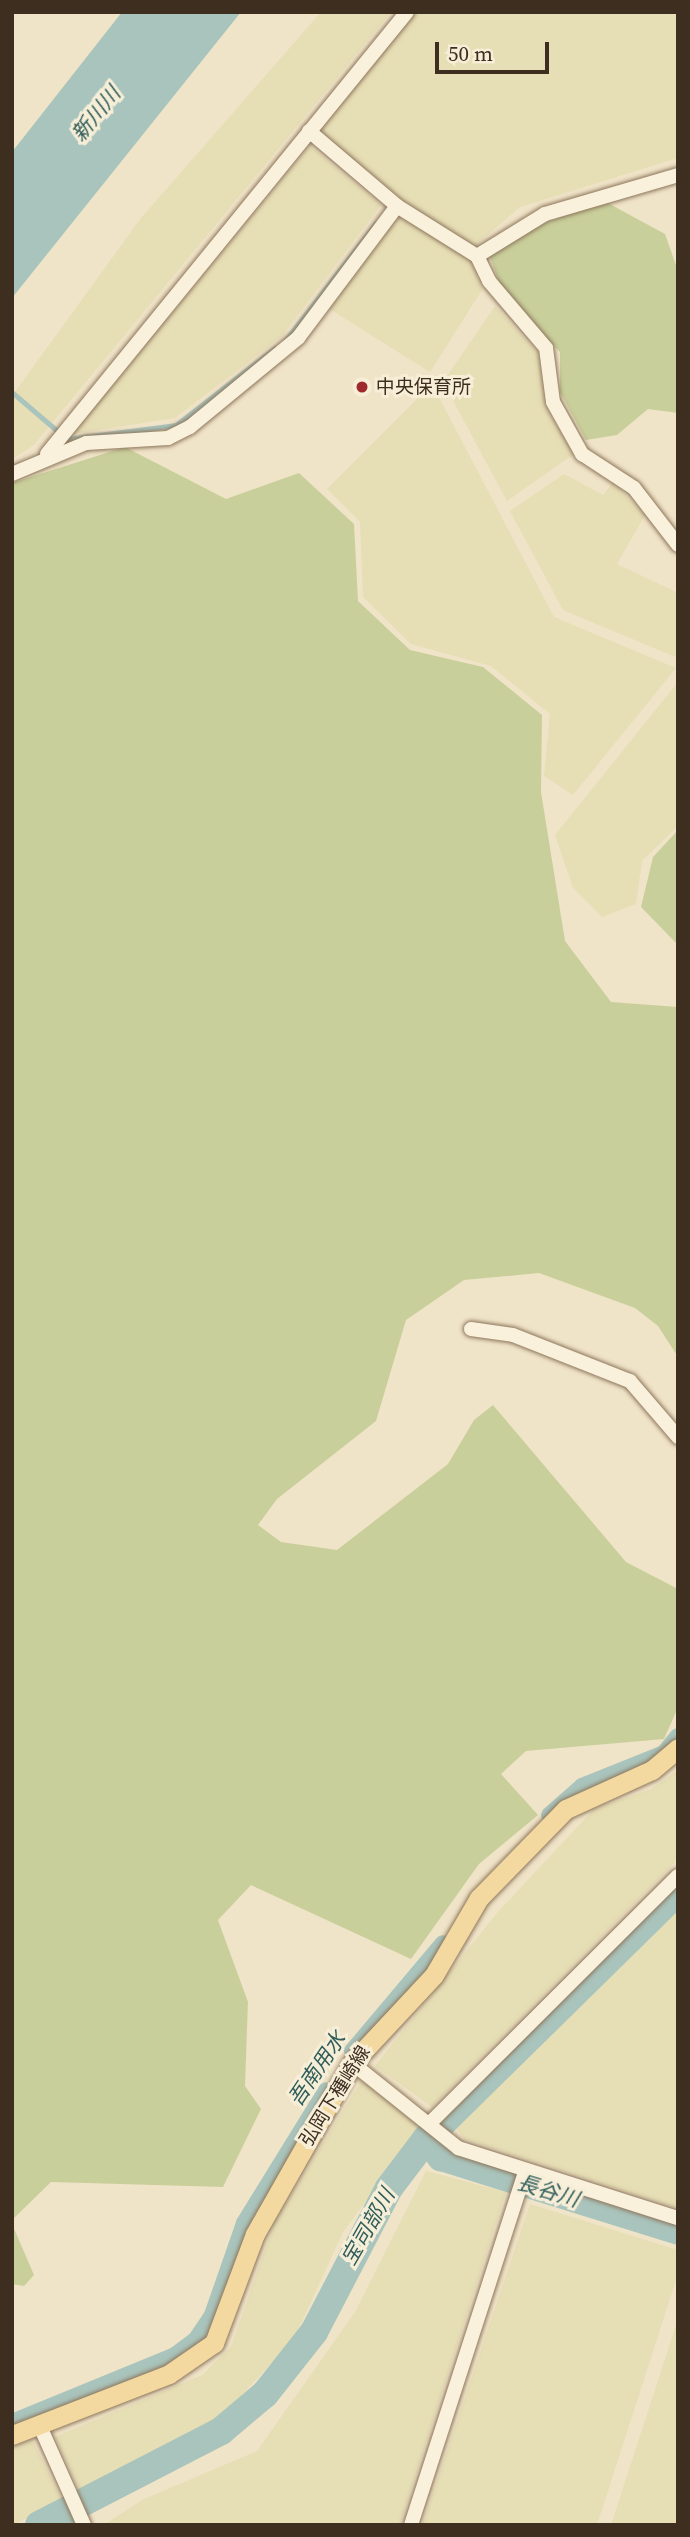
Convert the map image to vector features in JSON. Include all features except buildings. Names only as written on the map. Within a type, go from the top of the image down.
[{"type":"main road","name":"弘岡下種崎線","points":[[12,2435],[169,2374],[214,2343],[255,2234],[352,2063],[434,1975],[479,1898],[566,1809],[652,1770],[678,1748]]},
{"type":"street","points":[[47,454],[407,12]]},
{"type":"street","points":[[309,131],[397,206],[477,256],[489,281],[546,348],[553,402],[582,454],[634,488],[678,545]]},
{"type":"street","points":[[477,256],[545,214],[678,175]]},
{"type":"street","points":[[12,474],[47,454],[86,443],[168,438],[190,427],[298,338],[397,206]]},
{"type":"street","points":[[471,1329],[513,1335],[630,1381],[678,1437]]},
{"type":"street","points":[[434,2123],[678,1876]]},
{"type":"street","points":[[352,2063],[434,2123],[448,2138],[525,2174],[678,2218]]},
{"type":"street","points":[[411,2525],[525,2174]]},
{"type":"street","points":[[40,2424],[84,2525]]},
{"type":"shaded area","points":[[321,12],[391,12],[34,445],[12,459],[12,396],[141,218]]},
{"type":"shaded area","points":[[414,12],[678,12],[678,158],[520,207],[475,246],[394,196],[319,131]]},
{"type":"shaded area","points":[[310,146],[381,205],[282,336],[175,418],[72,434]]},
{"type":"shaded area","points":[[398,216],[471,259],[482,290],[430,372],[328,308]]},
{"type":"shaded area","points":[[495,306],[538,353],[548,412],[574,454],[507,501],[443,382]]},
{"type":"shaded area","points":[[432,384],[554,617],[676,668],[573,795],[544,776],[550,714],[491,666],[411,644],[363,597],[360,522],[327,489]]},
{"type":"shaded area","points":[[564,474],[603,495],[613,482],[645,515],[617,564],[678,593],[678,658],[563,610],[510,511]]},
{"type":"shaded area","points":[[678,682],[678,826],[642,861],[636,904],[602,917],[573,888],[555,835]]},
{"type":"shaded area","points":[[678,1770],[678,1859],[432,2107],[375,2066],[496,1914],[594,1809],[651,1789]]},
{"type":"shaded area","points":[[678,1907],[678,2208],[464,2139],[455,2126]]},
{"type":"shaded area","points":[[362,2080],[423,2126],[343,2232],[295,2337],[221,2418],[80,2492],[55,2437],[202,2375],[231,2347],[274,2223]]},
{"type":"shaded area","points":[[426,2171],[506,2192],[400,2525],[105,2524],[144,2499],[257,2451],[355,2312]]},
{"type":"shaded area","points":[[530,2204],[678,2250],[678,2274],[597,2525],[422,2525]]},
{"type":"shaded area","points":[[678,2319],[678,2525],[611,2525]]},
{"type":"shaded area","points":[[32,2439],[63,2502],[12,2525],[12,2447]]},
{"type":"green space","points":[[606,202],[665,234],[678,271],[678,413],[648,409],[617,435],[586,440],[560,392],[560,352],[504,296],[488,251],[511,234]]},
{"type":"green space","points":[[125,447],[226,499],[299,473],[354,524],[358,601],[410,650],[483,667],[542,715],[541,792],[565,941],[611,1002],[678,1007],[678,1357],[658,1326],[635,1308],[539,1273],[464,1280],[406,1320],[376,1421],[277,1499],[258,1525],[281,1542],[337,1550],[448,1464],[474,1420],[493,1405],[626,1562],[678,1589],[676,1712],[664,1739],[526,1751],[501,1774],[538,1815],[479,1864],[411,1959],[251,1885],[218,1920],[248,2002],[245,2086],[261,2109],[223,2187],[51,2182],[12,2220],[12,483]]},
{"type":"green space","points":[[678,830],[678,945],[641,907],[653,857]]},
{"type":"green space","points":[[12,2224],[34,2275],[24,2286],[12,2284]]},
{"type":"water","name":"新川川","points":[[122,12],[241,12],[12,298],[12,152]]},
{"type":"waterway","points":[[285,341],[376,223]]},
{"type":"waterway","points":[[12,392],[67,439],[176,425],[275,348]]},
{"type":"waterway","name":"吾南用水","points":[[549,1815],[582,1786],[664,1753],[678,1736]]},
{"type":"waterway","name":"宝司部川","points":[[39,2525],[221,2431],[265,2394],[314,2332],[389,2188],[427,2138],[678,1891]]},
{"type":"waterway","name":"吾南用水","points":[[352,2051],[443,1943]]},
{"type":"waterway","name":"吾南用水","points":[[12,2422],[175,2355],[196,2339],[212,2315],[244,2223],[326,2090]]},
{"type":"waterway","name":"長谷川","points":[[427,2138],[441,2157],[678,2231]]},
{"type":"place","name":"中央保育所","points":[[362,387]]}]
